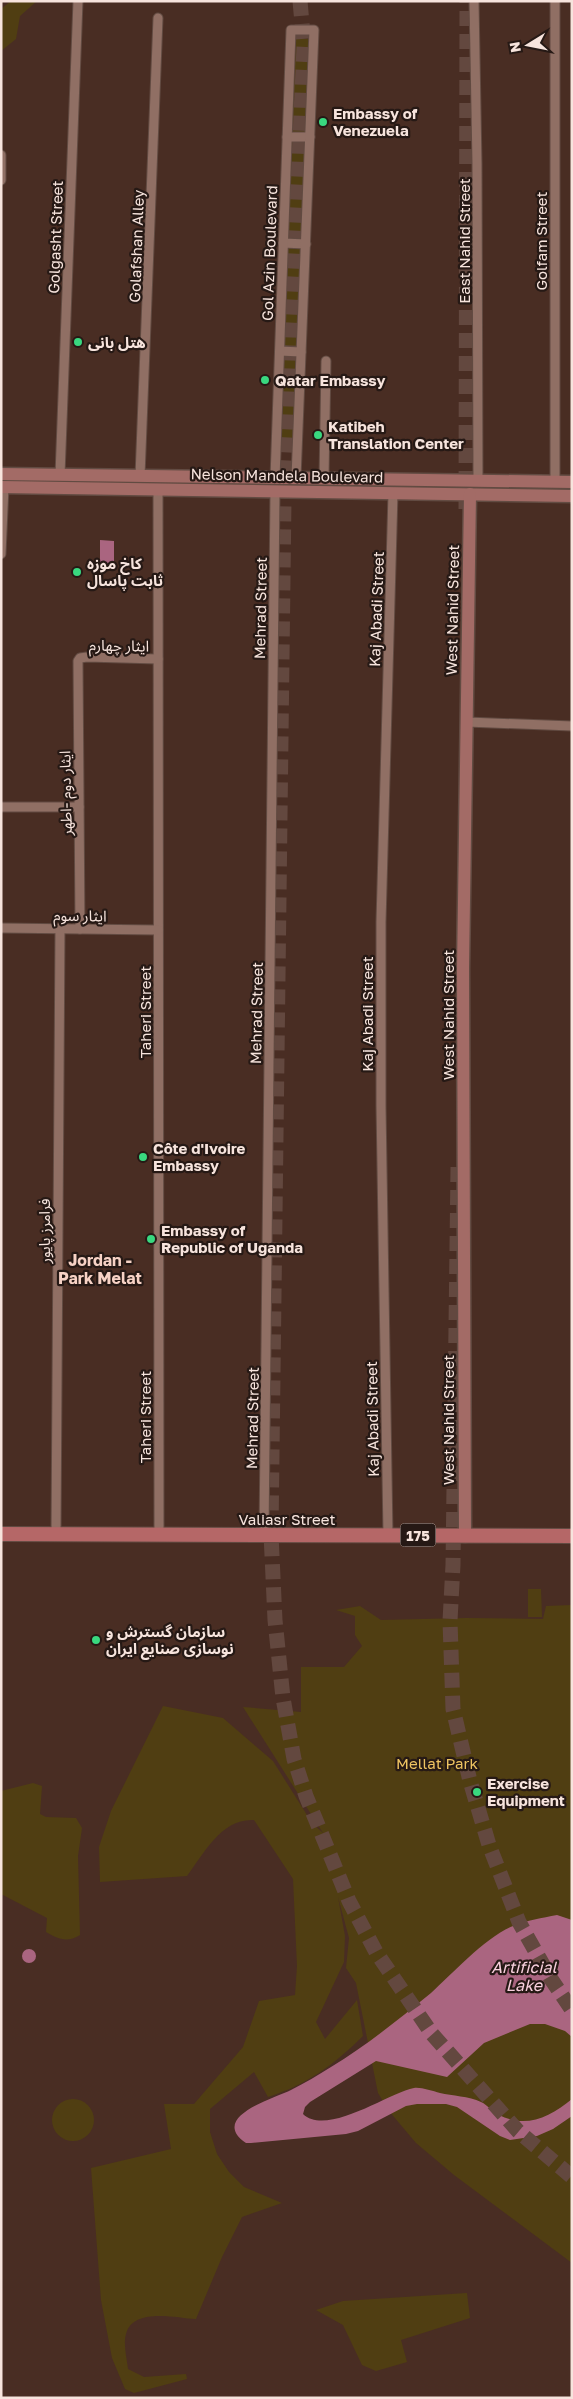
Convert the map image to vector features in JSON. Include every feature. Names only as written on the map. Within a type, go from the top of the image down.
[{"type":"main road","name":"Nelson Mandela Boulevard","points":[[1,474],[572,482]]},
{"type":"main road","points":[[59,488],[60,475]]},
{"type":"main road","name":"Nelson Mandela Boulevard","points":[[3,487],[572,496]]},
{"type":"main road","name":"West Nahid Street","points":[[465,1536],[463,969],[470,494]]},
{"type":"main road","name":"Valiasr Street","points":[[1,1534],[572,1536]]},
{"type":"street","name":"Golgasht Street","points":[[60,475],[78,1]]},
{"type":"street","name":"East Nahid Street","points":[[474,1],[477,164],[478,480]]},
{"type":"street","name":"Golfam Street","points":[[555,1],[555,482]]},
{"type":"street","name":"Golafshan Alley","points":[[140,476],[158,18]]},
{"type":"street","name":"Gol Azin Boulevard","points":[[275,478],[291,30],[314,30],[310,138]]},
{"type":"street","points":[[288,137],[310,138],[296,478]]},
{"type":"street","points":[[1,155],[1,180]]},
{"type":"street","points":[[284,243],[306,244]]},
{"type":"street","points":[[280,351],[301,352]]},
{"type":"street","points":[[324,478],[326,361]]},
{"type":"street","points":[[1,554],[3,487]]},
{"type":"street","name":"Taheri Street","points":[[158,490],[159,1535]]},
{"type":"street","name":"Mehrad Street","points":[[264,1534],[275,491]]},
{"type":"street","name":"Kaj Abadi Street","points":[[388,1535],[381,1106],[381,922],[393,493]]},
{"type":"street","name":"ایثار چهارم","points":[[80,658],[87,656],[158,659]]},
{"type":"street","name":"ایثار دوم -اطهر","points":[[80,658],[78,666],[80,929]]},
{"type":"street","points":[[468,722],[572,726]]},
{"type":"street","points":[[1,806],[79,807]]},
{"type":"street","name":"ایثار سوم","points":[[1,928],[158,930]]},
{"type":"street","name":"فرامرز پایور","points":[[56,1534],[60,928]]},
{"type":"green space","points":[[11,1],[37,1],[20,16],[16,39],[1,51],[1,9]]},
{"type":"green space","points":[[296,38],[309,39],[293,443],[279,443]]},
{"type":"green space","points":[[528,1589],[541,1589],[542,1617],[528,1617]]},
{"type":"green space","name":"Mellat Park","points":[[572,1605],[572,2263],[454,2175],[416,2143],[389,2111],[378,2093],[356,1983],[346,1968],[349,1938],[338,1897],[345,1936],[344,1962],[316,2022],[325,2039],[357,2000],[363,2036],[330,2065],[295,2086],[268,2097],[254,2072],[210,2109],[210,2132],[217,2154],[229,2172],[244,2187],[282,2203],[242,2217],[222,2257],[196,2319],[167,2316],[146,2317],[137,2320],[130,2326],[125,2342],[128,2369],[144,2377],[186,2374],[187,2379],[134,2393],[125,2389],[112,2358],[101,2300],[91,2168],[171,2149],[164,2104],[194,2104],[243,2047],[259,2001],[295,1995],[297,1966],[293,1879],[254,1820],[243,1821],[223,1831],[207,1848],[187,1876],[100,1882],[99,1847],[111,1811],[163,1706],[223,1718],[273,1761],[312,1823],[323,1833],[243,1707],[301,1712],[301,1667],[344,1667],[362,1646],[355,1635],[355,1616],[336,1610],[360,1606],[381,1620],[543,1619],[546,1606]]},
{"type":"green space","points":[[33,1783],[42,1786],[40,1814],[46,1817],[76,1818],[82,1828],[78,1856],[80,1935],[71,1939],[59,1938],[46,1932],[47,1918],[1,1894],[1,1791]]},
{"type":"green space","points":[[73,2099],[88,2105],[94,2120],[88,2135],[73,2141],[58,2135],[52,2120],[58,2105]]},
{"type":"green space","points":[[467,2293],[470,2318],[401,2340],[407,2362],[376,2371],[362,2365],[343,2325],[316,2310],[343,2301]]},
{"type":"water","points":[[100,540],[114,541],[114,568],[100,568]]},
{"type":"water","name":"Artificial Lake","points":[[557,1915],[572,1920],[572,2037],[565,2031],[545,2024],[530,2024],[484,2043],[447,2077],[376,2061],[310,2102],[305,2107],[303,2114],[314,2120],[342,2117],[414,2088],[476,2100],[499,2115],[519,2121],[528,2121],[546,2116],[572,2099],[572,2116],[553,2129],[537,2136],[510,2140],[500,2136],[457,2107],[446,2104],[417,2104],[406,2106],[358,2131],[346,2134],[246,2143],[236,2134],[235,2125],[239,2117],[248,2110],[301,2085],[357,2050],[431,1993],[492,1938],[518,1924]]},
{"type":"water","points":[[29,1949],[34,1951],[36,1956],[34,1961],[29,1963],[24,1961],[22,1956],[24,1951]]},
{"type":"tunnel","points":[[300,1],[304,46],[284,500],[271,1534],[275,1620],[283,1698],[294,1759],[306,1796],[349,1901],[376,1952],[432,2034],[518,2131],[572,2177]]},
{"type":"tunnel","points":[[466,509],[467,1]]},
{"type":"tunnel","points":[[458,1167],[453,1565],[450,1621],[453,1709],[470,1781],[489,1845],[519,1922],[551,1979],[572,2010]]},
{"type":"place","name":"Embassy of Venezuela","points":[[323,122]]},
{"type":"place","name":"هتل بانی","points":[[78,342]]},
{"type":"place","name":"Qatar Embassy","points":[[265,380]]},
{"type":"place","name":"Katibeh Translation Center","points":[[318,435]]},
{"type":"place","name":"کاخ موزه ثابت پاسال","points":[[77,572]]},
{"type":"place","name":"Côte d'Ivoire Embassy","points":[[143,1157]]},
{"type":"place","name":"Embassy of Republic of Uganda","points":[[151,1239]]},
{"type":"place","name":"سازمان گسترش و نوسازی صنایع ایران","points":[[96,1640]]},
{"type":"place","name":"Exercise Equipment","points":[[477,1792]]},
{"type":"district","name":"Jordan - Park Melat","points":[[100,1269]]}]
